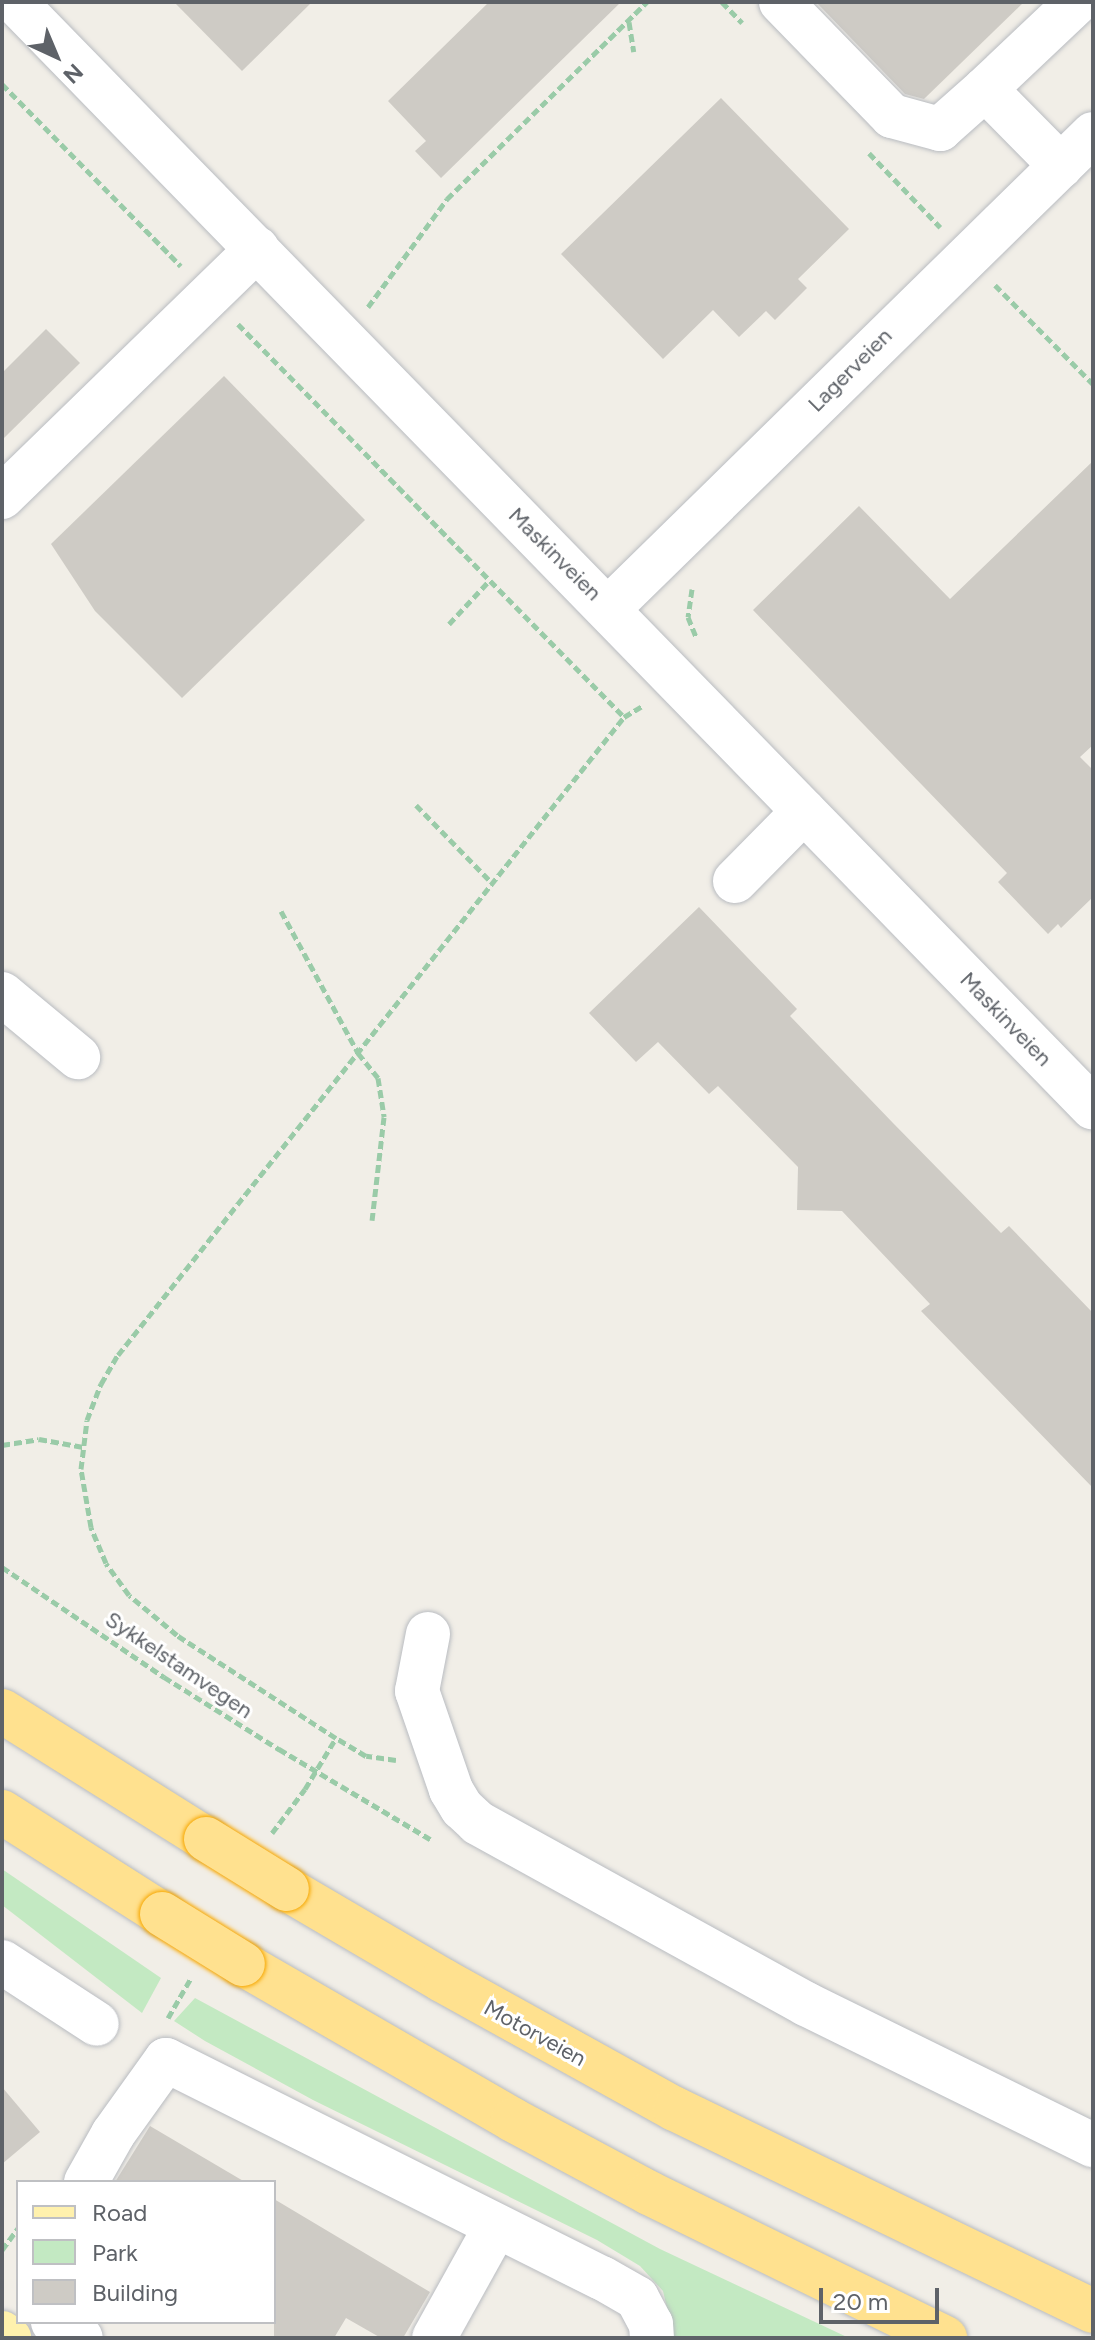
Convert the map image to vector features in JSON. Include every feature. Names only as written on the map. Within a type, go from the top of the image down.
[{"type":"highway","name":"Motorveien","points":[[2,1711],[287,1889],[520,2025],[675,2109],[1093,2311]]},
{"type":"highway","points":[[2,1812],[243,1964],[513,2120],[649,2193],[945,2338]]},
{"type":"main road","points":[[2,2333],[9,2338]]},
{"type":"street","name":"Maskinveien","points":[[15,2],[1093,1108]]},
{"type":"street","points":[[781,2],[892,116],[940,129],[1077,2]]},
{"type":"street","points":[[985,89],[1061,166]]},
{"type":"street","name":"Lagerveien","points":[[608,609],[1093,134]]},
{"type":"street","points":[[2,497],[257,249]]},
{"type":"street","points":[[735,881],[804,811]]},
{"type":"street","points":[[2,994],[78,1057]]},
{"type":"street","points":[[428,1634],[417,1691],[451,1790],[478,1823],[806,2004],[1093,2145]]},
{"type":"street","points":[[2,1962],[97,2024]]},
{"type":"street","points":[[87,2180],[113,2134],[166,2060],[637,2298],[651,2324],[652,2338]]},
{"type":"street","points":[[434,2338],[496,2226]]},
{"type":"street","points":[[56,2324],[81,2338]]},
{"type":"path","points":[[361,316],[447,199],[647,2]]},
{"type":"path","points":[[628,21],[634,52]]},
{"type":"path","points":[[2,84],[624,717]]},
{"type":"path","points":[[992,281],[1093,384]]},
{"type":"path","points":[[449,624],[489,581]]},
{"type":"path","points":[[436,1747],[396,1760],[366,1756],[149,1615],[106,1563],[91,1527],[82,1490],[87,1420],[101,1384],[118,1355],[624,717],[652,700]]},
{"type":"path","points":[[416,805],[493,884]]},
{"type":"path","points":[[281,911],[358,1053],[378,1078],[384,1117],[372,1220]]},
{"type":"path","points":[[2,1445],[39,1439],[83,1447]]},
{"type":"path","name":"Sykkelstamvegen","points":[[2,1567],[164,1677],[341,1786]]},
{"type":"path","points":[[2,2250],[16,2231]]},
{"type":"green space","points":[[2,1869],[161,1978],[142,2013],[2,1905]]},
{"type":"green space","points":[[195,1998],[660,2249],[849,2338],[674,2338],[663,2291],[640,2266],[597,2240],[313,2100],[205,2041],[174,2021]]},
{"type":"building","points":[[174,2],[312,2],[242,71]]},
{"type":"building","points":[[489,2],[621,2],[441,178],[415,151],[426,141],[388,101]]},
{"type":"building","points":[[816,2],[1024,2],[924,99],[905,94]]},
{"type":"building","points":[[721,98],[849,229],[798,279],[807,288],[775,320],[766,311],[739,337],[713,310],[663,359],[561,254]]},
{"type":"building","points":[[46,329],[80,363],[2,440],[2,373]]},
{"type":"building","points":[[224,376],[365,520],[182,698],[95,611],[51,544]]},
{"type":"building","points":[[1093,461],[1093,745],[1080,757],[1093,770],[1093,897],[1061,928],[1058,924],[1048,934],[998,882],[1007,873],[753,610],[859,506],[950,599]]},
{"type":"building","points":[[699,907],[797,1009],[790,1016],[893,1123],[1001,1233],[1009,1226],[1093,1313],[1093,1488],[921,1311],[930,1304],[842,1211],[797,1210],[798,1167],[718,1086],[709,1094],[658,1042],[636,1062],[589,1013]]},
{"type":"building","points":[[2,2087],[40,2132],[2,2164]]},
{"type":"building","points":[[150,2126],[242,2180],[116,2180]]},
{"type":"building","points":[[276,2200],[430,2292],[403,2338],[381,2338],[346,2318],[334,2338],[274,2338]]}]
